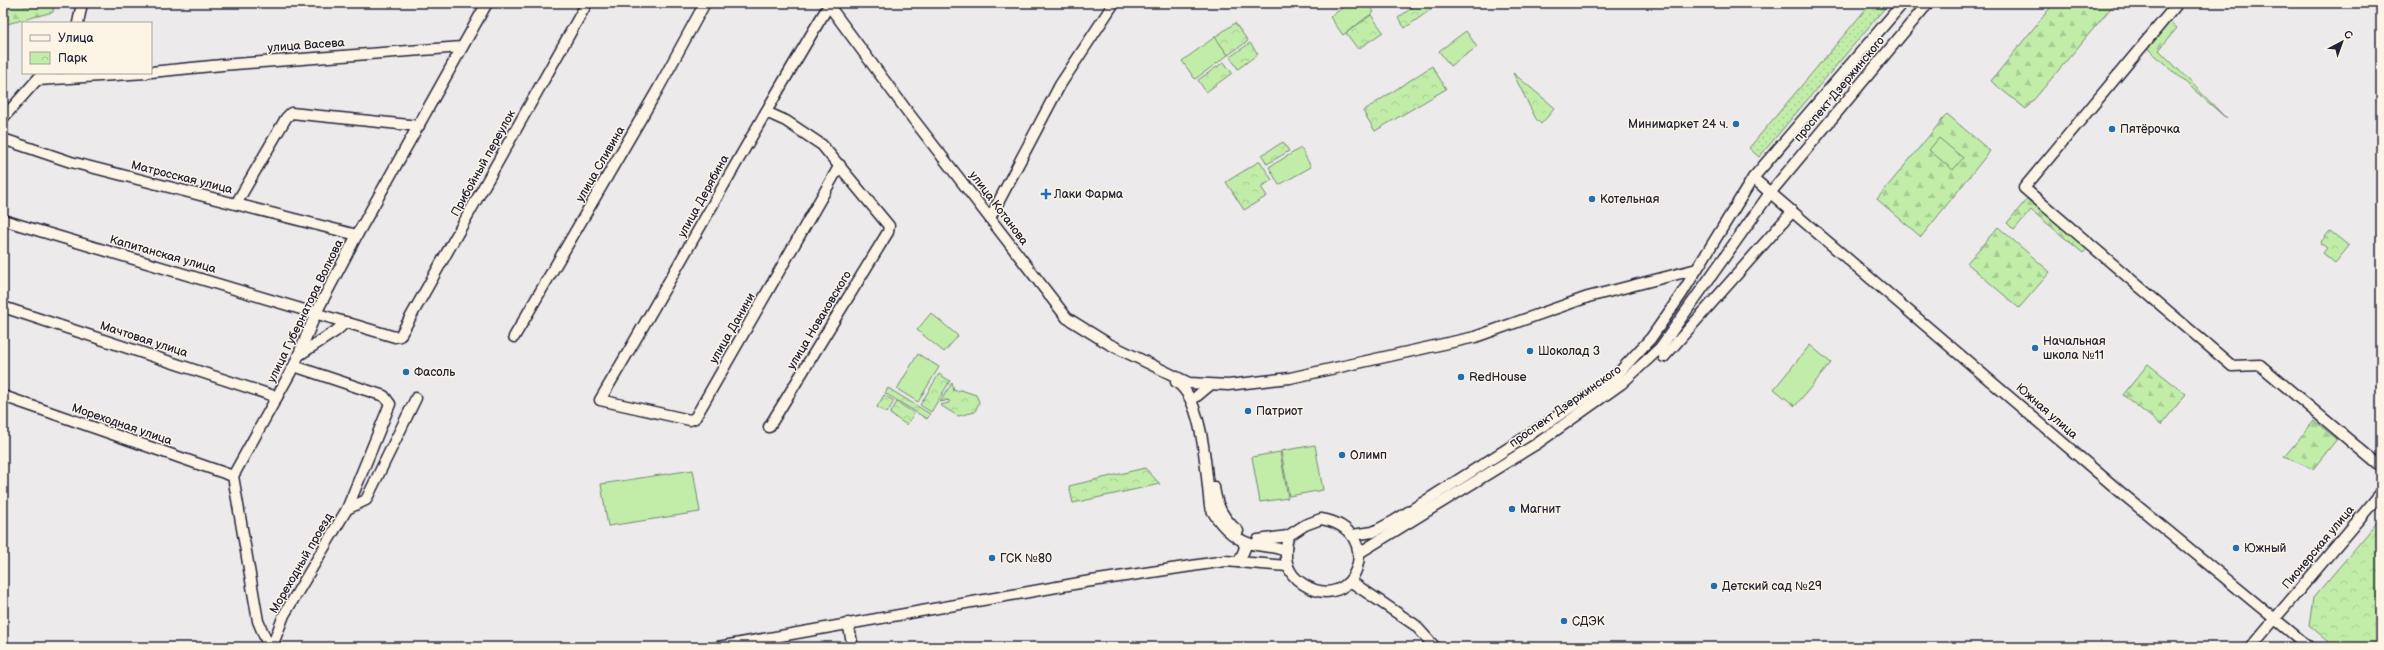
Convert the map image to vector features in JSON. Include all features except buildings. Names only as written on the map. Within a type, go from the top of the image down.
[{"type":"street","points":[[78,22],[82,3]]},
{"type":"street","name":"улица Губернатора Волкова","points":[[233,476],[294,366],[316,313],[486,3]]},
{"type":"street","name":"Прибойный переулок","points":[[400,336],[587,3]]},
{"type":"street","name":"улица Сливина","points":[[514,337],[654,96],[704,3]]},
{"type":"street","points":[[990,218],[1060,85],[1114,3]]},
{"type":"street","name":"проспект Дзержинского","points":[[1352,535],[1372,532],[1394,521],[1532,434],[1612,380],[1651,338],[1697,269],[1753,178],[1904,3]]},
{"type":"street","name":"проспект Дзержинского","points":[[1359,553],[1538,443],[1621,384],[1660,348],[1770,193],[1928,3]]},
{"type":"street","points":[[2178,3],[2024,188],[2232,366],[2260,365],[2381,467]]},
{"type":"street","name":"улица Котанова","points":[[828,4],[907,111],[1067,318],[1109,344],[1188,383]]},
{"type":"street","name":"улица Дерябина","points":[[600,400],[828,4]]},
{"type":"street","name":"улица Васева","points":[[152,72],[222,65],[462,47]]},
{"type":"street","points":[[3,118],[41,77],[120,74]]},
{"type":"street","points":[[766,112],[786,121],[822,145],[840,166]]},
{"type":"street","points":[[236,204],[286,118],[291,114],[419,126]]},
{"type":"street","name":"Матросская улица","points":[[3,139],[71,162],[358,235]]},
{"type":"street","name":"улица Новаковского","points":[[769,427],[888,232],[889,226],[840,166]]},
{"type":"street","name":"улица Данини","points":[[600,400],[690,420],[694,418],[840,166]]},
{"type":"street","points":[[1753,178],[1770,193]]},
{"type":"street","name":"Южная улица","points":[[1770,193],[1924,322],[2124,495],[2310,647]]},
{"type":"street","points":[[1664,357],[1792,212]]},
{"type":"street","name":"Капитанская улица","points":[[3,220],[395,337],[400,336]]},
{"type":"street","points":[[1188,383],[1209,386],[1290,378],[1475,337],[1588,297],[1697,269]]},
{"type":"street","points":[[1674,275],[1685,277],[1688,283]]},
{"type":"street","name":"Мачтовая улица","points":[[3,307],[277,397]]},
{"type":"street","points":[[298,356],[336,331],[346,322]]},
{"type":"street","points":[[1109,344],[1126,358],[1185,388],[1199,425],[1210,506],[1221,524],[1243,541],[1285,551]]},
{"type":"street","points":[[294,366],[384,396],[390,404],[347,509]]},
{"type":"street","points":[[1188,383],[1197,396],[1215,498],[1221,511],[1232,526],[1247,537],[1264,540],[1288,536],[1305,525],[1321,519],[1330,521],[1352,535],[1359,553],[1359,563],[1350,581],[1336,590],[1319,592],[1296,580],[1288,566],[1285,551],[1288,536]]},
{"type":"street","points":[[1197,396],[1209,386]]},
{"type":"street","name":"Мореходная улица","points":[[3,396],[233,476]]},
{"type":"street","name":"Мореходный проезд","points":[[273,646],[284,615],[347,509],[366,500],[416,398]]},
{"type":"street","points":[[233,476],[258,621],[266,640],[273,646]]},
{"type":"street","name":"Пионерская улица","points":[[2251,647],[2381,493]]},
{"type":"street","points":[[1239,562],[1245,548],[1243,541]]},
{"type":"street","points":[[718,647],[1085,582],[1225,561],[1288,566]]},
{"type":"street","points":[[1350,581],[1415,625],[1435,647]]},
{"type":"street","points":[[848,623],[852,647]]},
{"type":"green space","points":[[3,3],[54,3],[53,12],[3,25]]},
{"type":"green space","points":[[1349,3],[1368,3],[1374,12],[1343,35],[1330,17]]},
{"type":"green space","points":[[1418,3],[1436,3],[1437,5],[1405,28],[1398,18]]},
{"type":"green space","points":[[1871,3],[1889,3],[1759,157],[1749,148]]},
{"type":"green space","points":[[2054,3],[2115,3],[2026,109],[1991,81]]},
{"type":"green space","points":[[1371,15],[1383,32],[1358,49],[1346,33]]},
{"type":"green space","points":[[2169,21],[2177,28],[2159,50],[2227,119],[2147,48]]},
{"type":"green space","points":[[1235,23],[1248,41],[1228,55],[1215,37]]},
{"type":"green space","points":[[1466,31],[1477,47],[1450,66],[1439,51]]},
{"type":"green space","points":[[1215,37],[1228,55],[1195,79],[1182,61]]},
{"type":"green space","points":[[1250,43],[1258,54],[1238,69],[1230,57]]},
{"type":"green space","points":[[1224,62],[1232,73],[1206,92],[1198,80]]},
{"type":"green space","points":[[1432,66],[1446,89],[1375,131],[1363,111]]},
{"type":"green space","points":[[1513,73],[1555,108],[1541,124],[1536,119]]},
{"type":"green space","points":[[1947,114],[1990,151],[1921,237],[1877,199]]},
{"type":"green space","points":[[1939,138],[1963,158],[1953,170],[1929,150]]},
{"type":"green space","points":[[1283,142],[1289,151],[1267,164],[1262,155]]},
{"type":"green space","points":[[1301,148],[1311,167],[1279,185],[1269,167]]},
{"type":"green space","points":[[1260,161],[1272,180],[1261,187],[1267,196],[1244,210],[1226,182]]},
{"type":"green space","points":[[2027,199],[2087,249],[2083,253],[2031,210],[2014,230],[2007,223]]},
{"type":"green space","points":[[1998,227],[2050,272],[2019,308],[1967,263]]},
{"type":"green space","points":[[2330,231],[2349,246],[2335,263],[2323,253],[2327,248],[2320,243]]},
{"type":"green space","points":[[931,313],[958,336],[944,352],[917,330]]},
{"type":"green space","points":[[1810,345],[1831,363],[1795,406],[1774,389]]},
{"type":"green space","points":[[918,354],[939,367],[918,402],[897,389]]},
{"type":"green space","points":[[2148,364],[2186,394],[2161,425],[2123,395]]},
{"type":"green space","points":[[939,374],[950,381],[931,412],[920,405]]},
{"type":"green space","points":[[952,383],[954,391],[961,390],[976,395],[979,402],[975,412],[958,416],[940,405],[949,403],[949,400],[940,402]]},
{"type":"green space","points":[[888,388],[930,414],[927,419],[885,393]]},
{"type":"green space","points":[[884,395],[894,401],[887,413],[877,407]]},
{"type":"green space","points":[[897,402],[914,413],[907,425],[890,414]]},
{"type":"green space","points":[[2314,421],[2337,439],[2313,469],[2284,457]]},
{"type":"green space","points":[[1315,445],[1323,490],[1289,496],[1281,451]]},
{"type":"green space","points":[[1280,452],[1288,498],[1260,502],[1252,457]]},
{"type":"green space","points":[[1145,468],[1160,484],[1073,503],[1069,486]]},
{"type":"green space","points":[[693,470],[700,512],[608,526],[601,484]]},
{"type":"green space","points":[[2381,518],[2381,647],[2335,647],[2309,625],[2313,598]]},
{"type":"place","name":"Минимаркет 24 ч.","points":[[1736,124]]},
{"type":"place","name":"Пятёрочка","points":[[2112,129]]},
{"type":"place","name":"Лаки Фарма","points":[[1046,194]]},
{"type":"place","name":"Котельная","points":[[1592,199]]},
{"type":"place","name":"Начальная школа №11","points":[[2035,348]]},
{"type":"place","name":"Шоколад 3","points":[[1530,351]]},
{"type":"place","name":"Фасоль","points":[[406,372]]},
{"type":"place","name":"RedHouse","points":[[1461,377]]},
{"type":"place","name":"Патриот","points":[[1248,411]]},
{"type":"place","name":"Олимп","points":[[1342,455]]},
{"type":"place","name":"Магнит","points":[[1512,509]]},
{"type":"place","name":"Южный","points":[[2236,548]]},
{"type":"place","name":"ГСК №80","points":[[992,558]]},
{"type":"place","name":"Детский сад №29","points":[[1714,586]]},
{"type":"place","name":"СДЭК","points":[[1564,621]]}]
